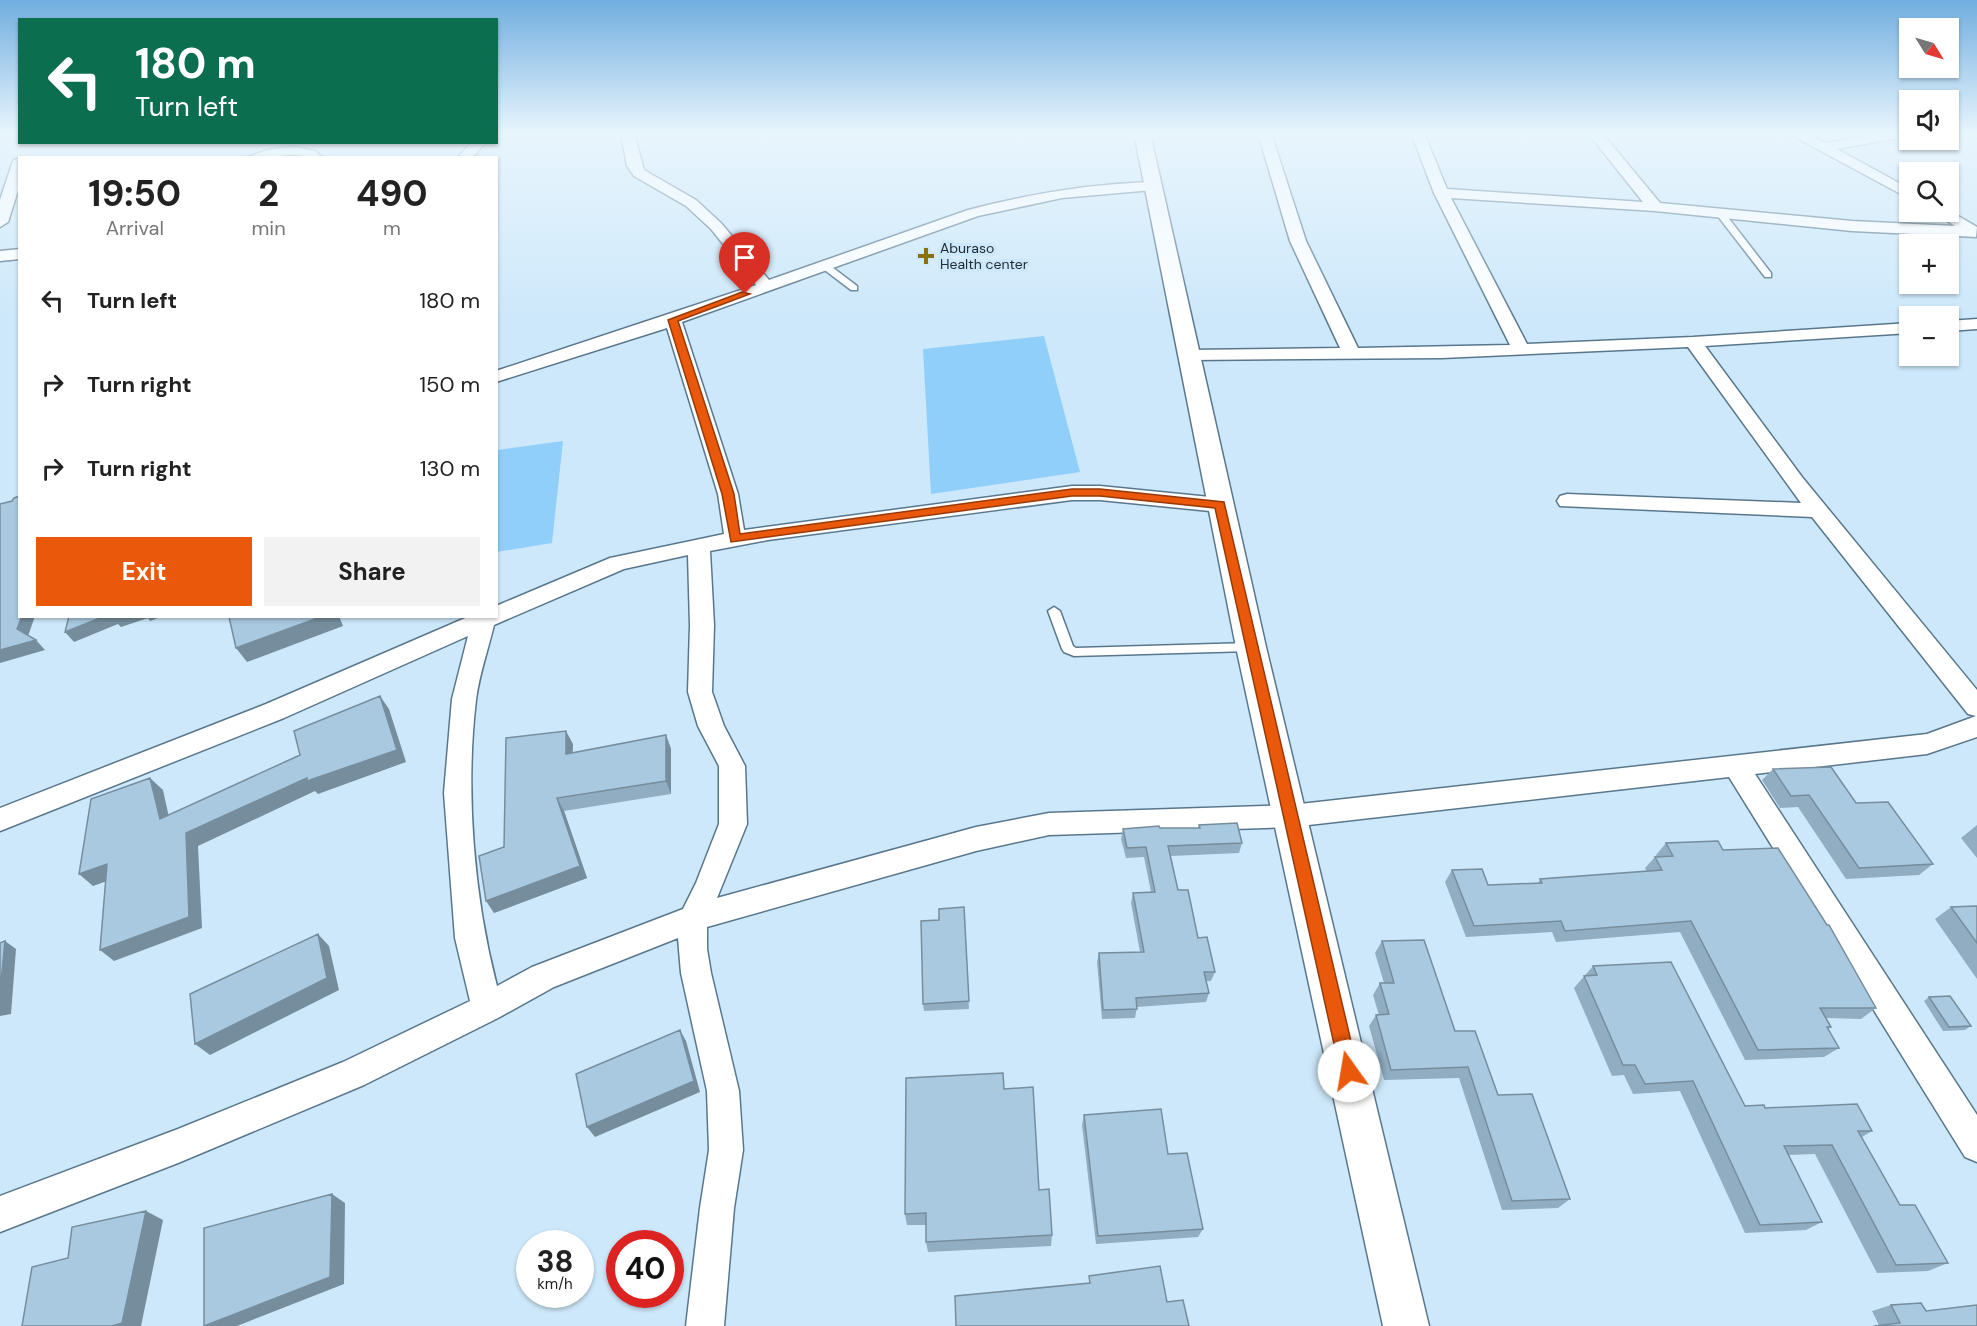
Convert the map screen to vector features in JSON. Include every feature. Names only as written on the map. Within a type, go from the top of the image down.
[{"type":"street","points":[[0,222],[9,195]]},
{"type":"street","points":[[677,195],[691,203],[716,226],[765,286]]},
{"type":"street","points":[[498,376],[673,320],[924,229],[1012,201],[1048,195]]},
{"type":"street","points":[[1154,195],[1251,647],[1406,1326]]},
{"type":"street","points":[[1283,195],[1298,241],[1351,353]]},
{"type":"street","points":[[1442,195],[1521,349]]},
{"type":"street","points":[[1470,195],[1655,207],[1852,226],[1976,232]]},
{"type":"street","points":[[1645,195],[1655,207]]},
{"type":"street","points":[[1958,222],[1976,232]]},
{"type":"street","points":[[0,256],[18,254]]},
{"type":"street","points":[[673,320],[728,494],[735,539]]},
{"type":"street","points":[[1959,325],[1977,324]]},
{"type":"street","points":[[1190,355],[1442,353],[1693,342],[1899,329]]},
{"type":"street","points":[[1693,342],[1734,401],[1819,512],[1977,707]]},
{"type":"street","points":[[498,614],[618,563],[735,539],[1072,493],[1100,493],[1220,505]]},
{"type":"street","points":[[1567,501],[1701,504],[1819,512]]},
{"type":"street","points":[[699,546],[702,624],[700,692],[711,726],[732,766],[733,824],[709,886],[693,918],[692,949],[723,1091],[726,1150],[717,1208],[705,1326]]},
{"type":"street","points":[[0,820],[275,711],[489,618]]},
{"type":"street","points":[[487,1008],[470,938],[457,793],[464,699],[491,618]]},
{"type":"street","points":[[0,1214],[178,1146],[353,1074],[487,1008],[543,977],[693,918],[897,860],[1049,824],[1291,816],[1927,744],[1955,736],[1977,726]]},
{"type":"street","points":[[1735,764],[1977,1145]]},
{"type":"lane","points":[[1720,213],[1768,275]]},
{"type":"lane","points":[[825,266],[854,288]]},
{"type":"lane","points":[[1054,611],[1068,650],[1074,652],[1251,647]]},
{"type":"shaded area","points":[[1044,336],[1080,472],[931,494],[923,349]]},
{"type":"shaded area","points":[[563,441],[552,543],[498,552],[498,450]]},
{"type":"building","points":[[18,497],[18,618],[21,618],[17,629],[36,640],[0,650],[0,504],[12,501]]},
{"type":"building","points":[[68,618],[100,618],[65,632]]},
{"type":"building","points":[[229,618],[318,618],[236,648]]},
{"type":"building","points":[[380,696],[397,750],[307,781],[307,778],[186,833],[189,917],[100,950],[107,864],[79,874],[91,799],[150,778],[160,819],[300,755],[294,731]]},
{"type":"building","points":[[566,731],[566,754],[666,735],[666,781],[557,798],[580,866],[486,901],[479,856],[504,847],[506,738]]},
{"type":"building","points":[[1831,767],[1856,803],[1888,802],[1933,864],[1859,868],[1809,795],[1791,796],[1773,769]]},
{"type":"building","points":[[1237,823],[1242,843],[1168,846],[1178,890],[1188,890],[1198,938],[1207,937],[1215,972],[1204,972],[1209,993],[1136,998],[1137,1009],[1103,1010],[1099,953],[1144,952],[1133,893],[1155,892],[1146,847],[1127,848],[1123,829],[1159,826],[1160,828],[1200,828],[1199,825]]},
{"type":"building","points":[[1718,841],[1723,850],[1778,848],[1829,925],[1876,1008],[1820,1008],[1831,1027],[1827,1027],[1839,1048],[1758,1050],[1691,921],[1565,931],[1561,921],[1474,926],[1452,870],[1482,869],[1488,885],[1542,883],[1540,879],[1662,870],[1655,857],[1673,856],[1666,843]]},
{"type":"building","points":[[1977,906],[1977,943],[1951,907]]},
{"type":"building","points":[[964,907],[969,1001],[923,1004],[921,921],[939,920],[939,909]]},
{"type":"building","points":[[318,934],[327,978],[195,1044],[190,994]]},
{"type":"building","points":[[1424,940],[1455,1031],[1475,1031],[1498,1095],[1532,1094],[1570,1199],[1512,1201],[1468,1067],[1391,1070],[1376,1015],[1389,1014],[1380,983],[1394,983],[1382,941]]},
{"type":"building","points":[[5,941],[0,992],[0,943]]},
{"type":"building","points":[[1671,962],[1745,1106],[1764,1105],[1765,1108],[1857,1104],[1872,1131],[1858,1131],[1900,1205],[1915,1205],[1948,1263],[1896,1265],[1832,1145],[1784,1146],[1822,1222],[1760,1225],[1693,1081],[1645,1084],[1635,1065],[1623,1065],[1584,976],[1597,975],[1593,966]]},
{"type":"building","points":[[1950,996],[1971,1026],[1949,1027],[1929,997]]},
{"type":"building","points":[[680,1030],[694,1081],[587,1127],[576,1074]]},
{"type":"building","points":[[1003,1073],[1004,1089],[1033,1087],[1039,1190],[1049,1189],[1052,1235],[926,1242],[926,1213],[905,1214],[906,1078]]},
{"type":"building","points":[[1161,1109],[1168,1154],[1187,1153],[1203,1229],[1098,1236],[1084,1115]]},
{"type":"building","points":[[332,1194],[330,1277],[204,1326],[204,1228]]},
{"type":"building","points":[[146,1211],[122,1323],[112,1326],[22,1326],[32,1267],[68,1258],[72,1227]]},
{"type":"building","points":[[1160,1266],[1167,1302],[1183,1300],[1189,1326],[956,1326],[955,1296],[1090,1283],[1089,1276]]},
{"type":"building","points":[[1921,1303],[1926,1311],[1977,1305],[1977,1326],[1874,1326],[1900,1323],[1891,1305]]},
{"type":"place","name":"Aburaso Health center","points":[[926,256]]},
{"type":"route","points":[[745,294],[673,320],[680,350],[728,494],[735,539],[1072,493],[1100,493],[1220,505],[1349,1071]]}]
